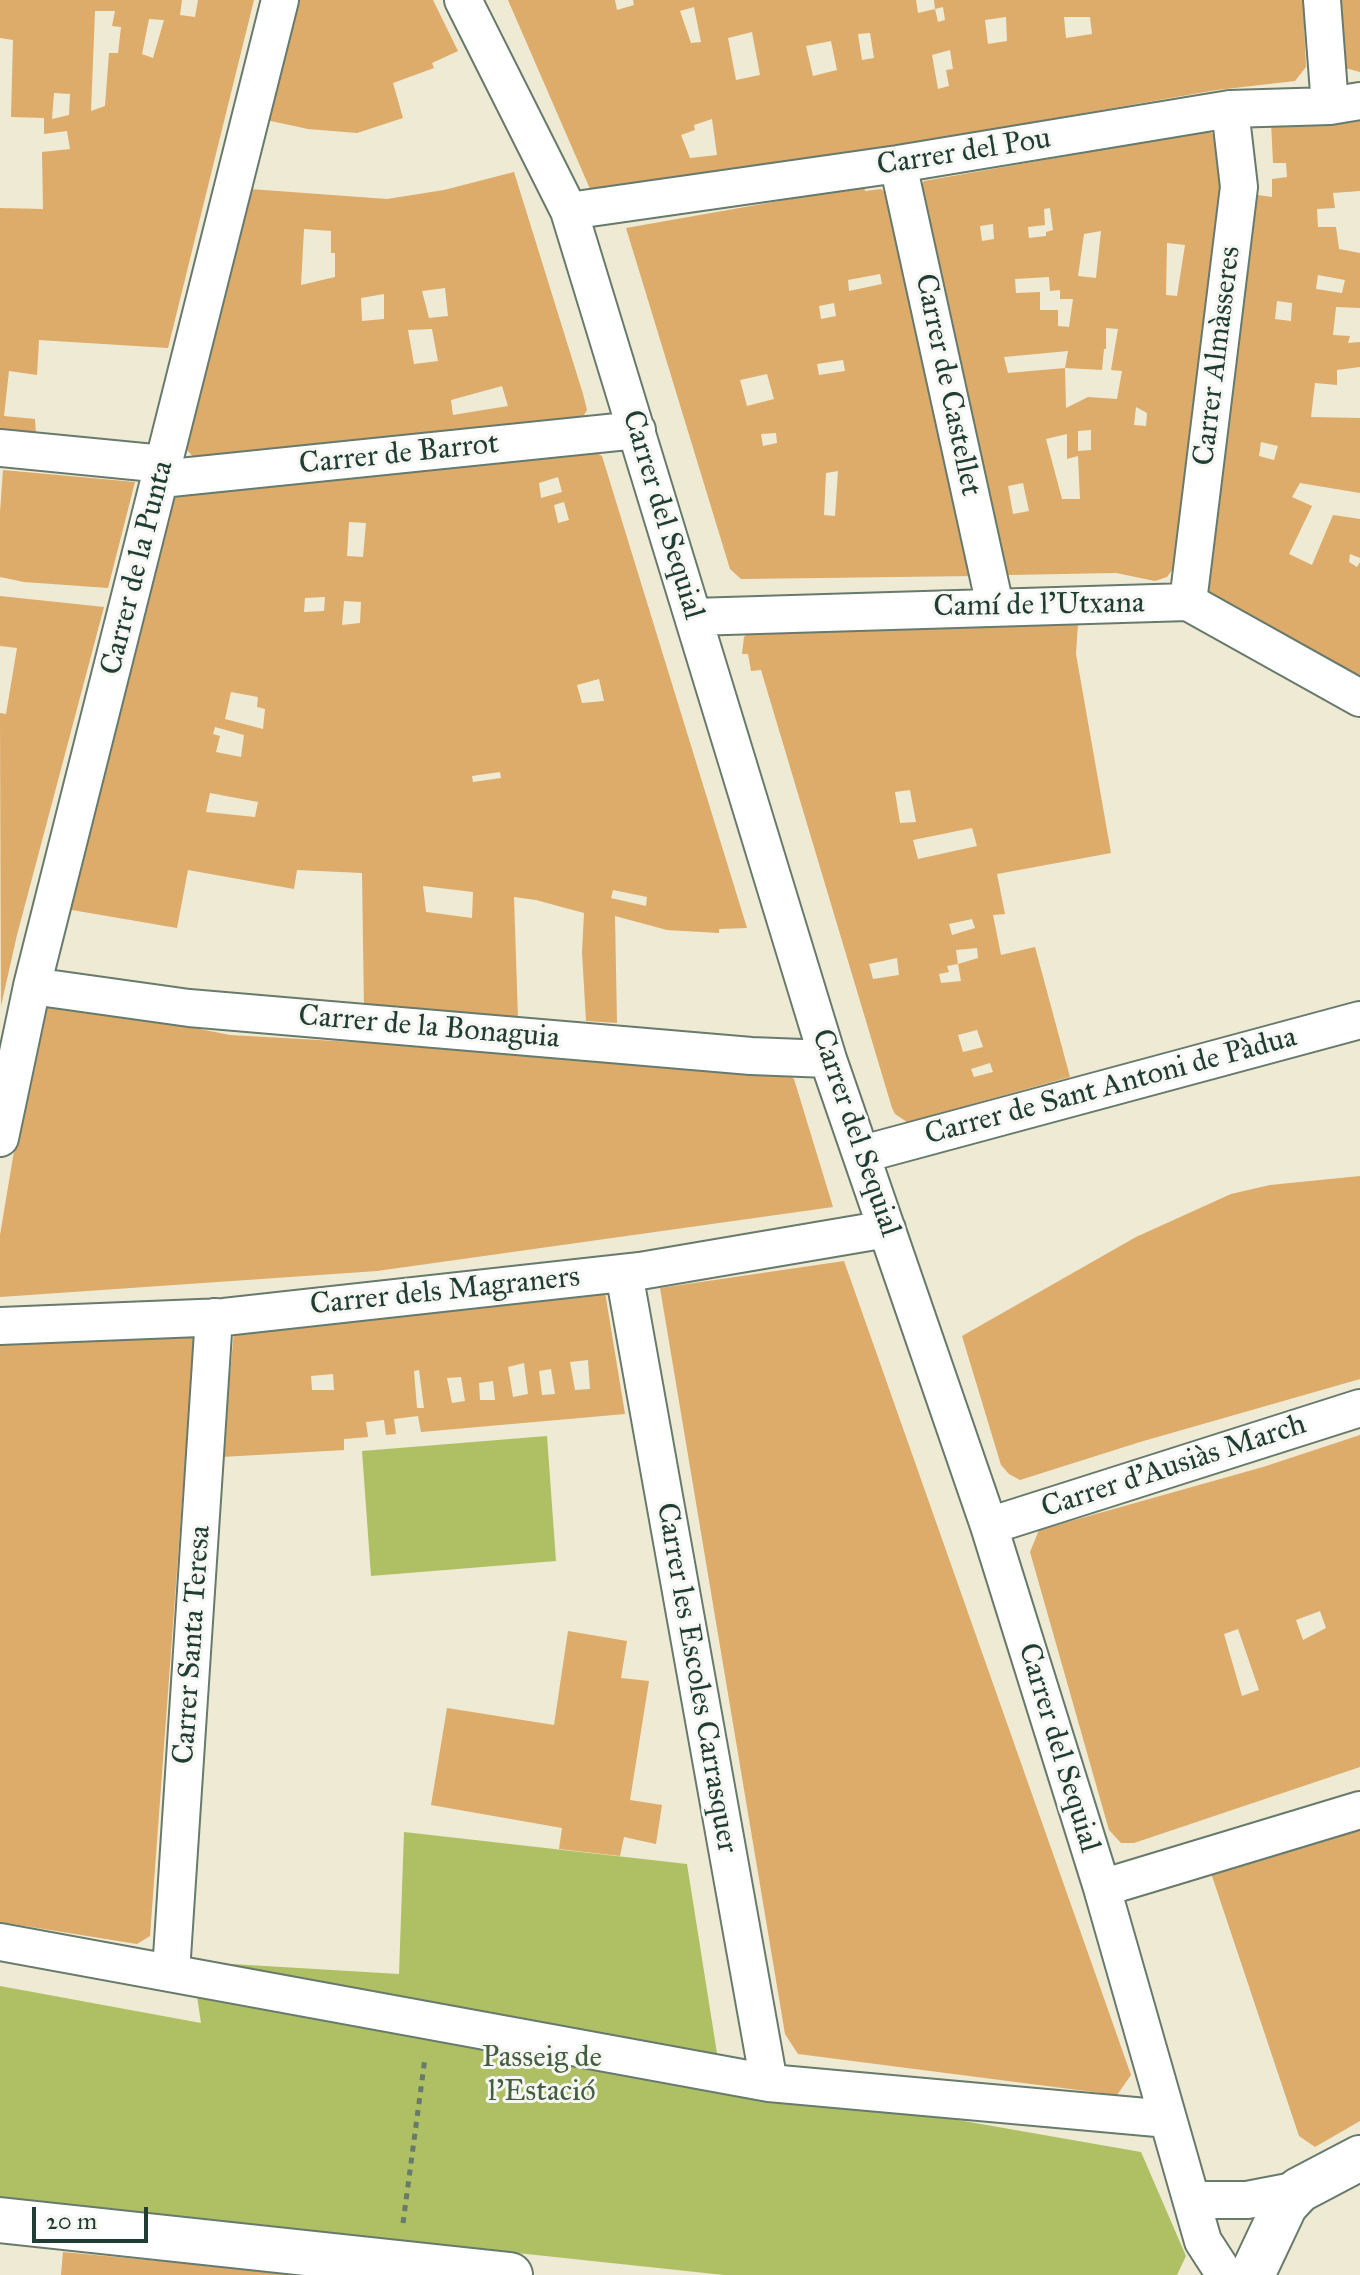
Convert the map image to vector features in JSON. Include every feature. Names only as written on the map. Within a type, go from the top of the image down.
[{"type":"street","name":"Carrer de la Punta","points":[[0,1138],[4,1099],[280,0]]},
{"type":"street","name":"Carrer del Sequial","points":[[463,0],[569,211],[828,1059],[989,1526],[1102,1888],[1203,2241],[1225,2275]]},
{"type":"street","points":[[1322,0],[1345,104]]},
{"type":"street","name":"Carrer del Pou","points":[[569,211],[898,164],[1230,109],[1345,104]]},
{"type":"street","name":"Carrer Almàsseres","points":[[1188,602],[1239,187],[1230,109]]},
{"type":"street","name":"Carrer de Castellet","points":[[898,164],[995,606]]},
{"type":"street","name":"Carrer de Barrot","points":[[0,448],[162,471],[637,430]]},
{"type":"street","name":"Camí de l'Utxana","points":[[693,617],[1188,602],[1360,698]]},
{"type":"street","name":"Carrer de la Bonaguia","points":[[32,986],[189,1008],[751,1056],[828,1059]]},
{"type":"street","name":"Carrer de Sant Antoni de Pàdua","points":[[863,1154],[1360,1020]]},
{"type":"street","name":"Carrer dels Magraners","points":[[0,1326],[214,1317],[624,1273],[887,1229]]},
{"type":"street","name":"Carrer les Escoles Carrasquer","points":[[624,1273],[769,2083]]},
{"type":"street","name":"Carrer Santa Teresa","points":[[171,1972],[214,1317]]},
{"type":"street","name":"Carrer d'Ausiàs March","points":[[989,1526],[1360,1408]]},
{"type":"street","points":[[1102,1888],[1360,1810]]},
{"type":"street","points":[[0,1942],[769,2083],[1168,2119]]},
{"type":"street","points":[[1192,2200],[1247,2200],[1299,2190],[1360,2158]]},
{"type":"street","points":[[1252,2275],[1285,2205],[1299,2190]]},
{"type":"street","points":[[0,2220],[510,2275]]},
{"type":"path","points":[[402,2226],[430,2020]]},
{"type":"green space","points":[[547,1436],[556,1561],[371,1576],[362,1451]]},
{"type":"green space","name":"Passeig de l'Estació","points":[[404,1832],[687,1864],[722,2085],[815,2095],[1141,2152],[1186,2256],[1177,2275],[724,2275],[0,2198],[0,1986],[201,2023],[197,1996],[198,1962],[399,1974]]},
{"type":"building","points":[[0,0],[182,0],[180,15],[195,17],[198,0],[254,0],[168,348],[39,340],[37,375],[9,371],[4,416],[35,419],[36,434],[0,430],[0,208],[43,209],[42,152],[70,149],[67,131],[44,134],[44,118],[11,117],[13,40],[0,38]],"holes":[[[95,11],[115,11],[112,26],[121,27],[118,53],[109,53],[105,106],[91,111]],[[149,19],[164,20],[153,58],[142,54]],[[54,93],[70,94],[69,115],[52,119]]]},
{"type":"building","points":[[295,0],[433,0],[458,51],[432,63],[434,68],[393,83],[403,118],[357,133],[308,129],[266,120]]},
{"type":"building","points":[[508,0],[615,0],[617,10],[634,5],[633,0],[916,0],[918,13],[935,9],[934,0],[1303,0],[1306,67],[1295,81],[1217,90],[831,157],[597,205]],"holes":[[[694,7],[701,42],[691,43],[680,11]],[[943,7],[945,20],[938,22],[935,9]],[[1006,17],[1007,41],[988,44],[985,20]],[[1064,17],[1090,17],[1092,34],[1066,38]],[[752,32],[760,75],[736,80],[728,38]],[[870,33],[874,58],[862,60],[858,34]],[[831,41],[837,70],[813,76],[806,46]],[[950,50],[953,69],[946,70],[949,86],[938,89],[932,55]],[[712,119],[717,155],[690,158],[681,135],[695,130],[694,125]]]},
{"type":"building","points":[[1337,0],[1360,0],[1360,72],[1345,68],[1340,58]]},
{"type":"building","points":[[1360,111],[1360,191],[1333,193],[1335,208],[1317,209],[1318,227],[1336,227],[1339,249],[1360,253],[1360,308],[1336,307],[1333,335],[1350,336],[1348,343],[1360,342],[1360,367],[1337,370],[1337,385],[1315,383],[1311,417],[1360,418],[1360,493],[1300,483],[1292,497],[1312,506],[1289,554],[1312,565],[1333,515],[1360,519],[1360,558],[1350,554],[1349,562],[1357,567],[1360,562],[1360,675],[1204,599],[1250,194],[1272,197],[1272,179],[1287,177],[1286,163],[1273,163],[1271,122]],"holes":[[[1318,275],[1345,280],[1342,293],[1316,289]],[[1277,301],[1292,303],[1291,321],[1275,319]],[[1261,442],[1278,446],[1274,460],[1259,456]]]},
{"type":"building","points":[[1209,131],[1221,140],[1223,191],[1173,569],[1167,577],[1155,581],[1116,573],[1009,575],[1003,570],[915,194],[924,181]],"holes":[[[1050,208],[1053,230],[1046,232],[1046,236],[1029,238],[1028,227],[1045,225],[1044,209]],[[993,224],[994,239],[982,241],[980,226]],[[1101,231],[1096,278],[1078,276],[1084,234]],[[1167,243],[1185,245],[1177,296],[1166,295]],[[1049,277],[1050,291],[1060,290],[1060,299],[1073,299],[1069,327],[1058,326],[1058,310],[1040,310],[1040,292],[1016,293],[1015,279]],[[1106,328],[1118,329],[1111,370],[1122,371],[1117,399],[1088,397],[1066,408],[1065,368],[1102,370]],[[1068,351],[1065,368],[1008,373],[1004,357]],[[1136,407],[1147,413],[1146,426],[1134,425]],[[1091,430],[1091,450],[1078,451],[1078,431]],[[1067,434],[1067,459],[1078,456],[1080,499],[1062,499],[1046,439]],[[1023,483],[1029,511],[1013,514],[1008,486]]]},
{"type":"building","points":[[514,172],[583,394],[587,410],[580,422],[196,460],[186,449],[250,189],[387,199],[444,190]],"holes":[[[304,229],[331,231],[335,277],[301,285]],[[445,288],[448,316],[429,318],[422,291]],[[384,294],[384,319],[362,321],[361,298]],[[432,329],[438,361],[414,364],[408,330]],[[502,386],[508,406],[453,415],[451,400]]]},
{"type":"building","points":[[864,186],[865,191],[881,189],[888,195],[974,576],[741,579],[730,569],[626,228]],"holes":[[[880,274],[882,284],[849,291],[848,280]],[[834,303],[836,316],[821,319],[819,306]],[[843,360],[845,371],[819,375],[817,364]],[[767,374],[774,399],[747,406],[740,380]],[[776,433],[777,443],[763,446],[761,434]],[[838,471],[835,516],[824,515],[826,473]]]},
{"type":"building","points":[[591,449],[602,456],[747,928],[719,929],[719,933],[667,930],[615,916],[617,1023],[586,1021],[582,952],[584,913],[536,900],[514,897],[518,1019],[364,1010],[362,873],[297,870],[294,889],[188,870],[177,928],[66,909],[176,491]],"holes":[[[558,477],[562,492],[541,498],[539,483]],[[564,502],[569,520],[558,523],[554,505]],[[349,522],[366,523],[363,557],[347,556]],[[325,597],[324,611],[304,612],[305,598]],[[344,601],[361,602],[360,623],[342,625]],[[599,679],[604,701],[582,703],[577,685]],[[231,692],[258,697],[257,707],[265,709],[263,729],[225,719]],[[215,727],[244,735],[241,757],[216,752],[220,736],[213,734]],[[500,772],[501,778],[473,782],[472,776]],[[210,793],[258,802],[255,817],[206,812]],[[423,886],[473,892],[472,918],[426,912]],[[613,890],[647,897],[646,906],[611,898]]]},
{"type":"building","points":[[3,470],[135,482],[108,588],[24,582],[0,577]]},
{"type":"building","points":[[0,596],[104,607],[1,1006],[0,713],[6,714],[17,648],[0,646]]},
{"type":"building","points":[[1078,623],[1076,654],[1111,853],[997,874],[1005,914],[993,915],[1001,955],[1035,947],[1070,1077],[907,1122],[892,1108],[761,670],[751,671],[748,654],[742,654],[744,637],[753,627],[853,626],[852,632],[943,625]],"holes":[[[910,790],[916,822],[900,823],[895,792]],[[972,828],[977,846],[918,859],[913,840]],[[972,919],[975,928],[952,935],[949,924]],[[977,948],[978,958],[958,964],[956,950]],[[897,958],[899,975],[873,979],[869,964]],[[958,964],[961,981],[941,983],[939,974],[949,972],[947,966]],[[977,1030],[983,1047],[963,1052],[958,1035]],[[990,1063],[993,1072],[974,1077],[971,1069]]]},
{"type":"building","points":[[53,1000],[230,1035],[777,1066],[794,1079],[833,1207],[377,1271],[0,1297],[0,1235],[37,1013]]},
{"type":"building","points":[[1360,1176],[1360,1379],[1020,1480],[1001,1465],[962,1336],[1136,1237],[1231,1194],[1270,1185]]},
{"type":"building","points":[[844,1261],[1131,2075],[1117,2095],[798,2054],[785,2034],[660,1288]]},
{"type":"building","points":[[604,1286],[625,1414],[421,1432],[418,1416],[394,1419],[396,1434],[386,1435],[384,1420],[366,1422],[368,1437],[344,1439],[344,1450],[222,1457],[234,1332]],"holes":[[[588,1360],[590,1389],[575,1390],[570,1362]],[[524,1363],[528,1394],[513,1397],[508,1367]],[[551,1369],[555,1394],[542,1395],[539,1371]],[[419,1370],[424,1408],[417,1408],[414,1371]],[[333,1374],[334,1390],[312,1390],[311,1376]],[[461,1377],[465,1401],[452,1403],[447,1378]],[[493,1381],[495,1400],[480,1400],[479,1383]]]},
{"type":"building","points":[[180,1327],[194,1340],[150,1936],[137,1944],[0,1922],[0,1341]]},
{"type":"building","points":[[1360,1435],[1360,1767],[1134,1843],[1121,1843],[1109,1830],[1030,1552],[1039,1530],[1263,1467]],"holes":[[[1320,1611],[1326,1628],[1303,1640],[1296,1620]],[[1238,1629],[1259,1690],[1242,1696],[1224,1634]]]},
{"type":"building","points":[[568,1631],[627,1641],[621,1678],[649,1681],[630,1800],[662,1805],[656,1844],[624,1837],[620,1856],[559,1849],[562,1828],[431,1805],[447,1708],[554,1725]]},
{"type":"building","points":[[1360,1826],[1360,2121],[1315,2147],[1299,2136],[1211,1873]]},
{"type":"building","points":[[63,2252],[288,2273],[288,2275],[61,2275]]}]
